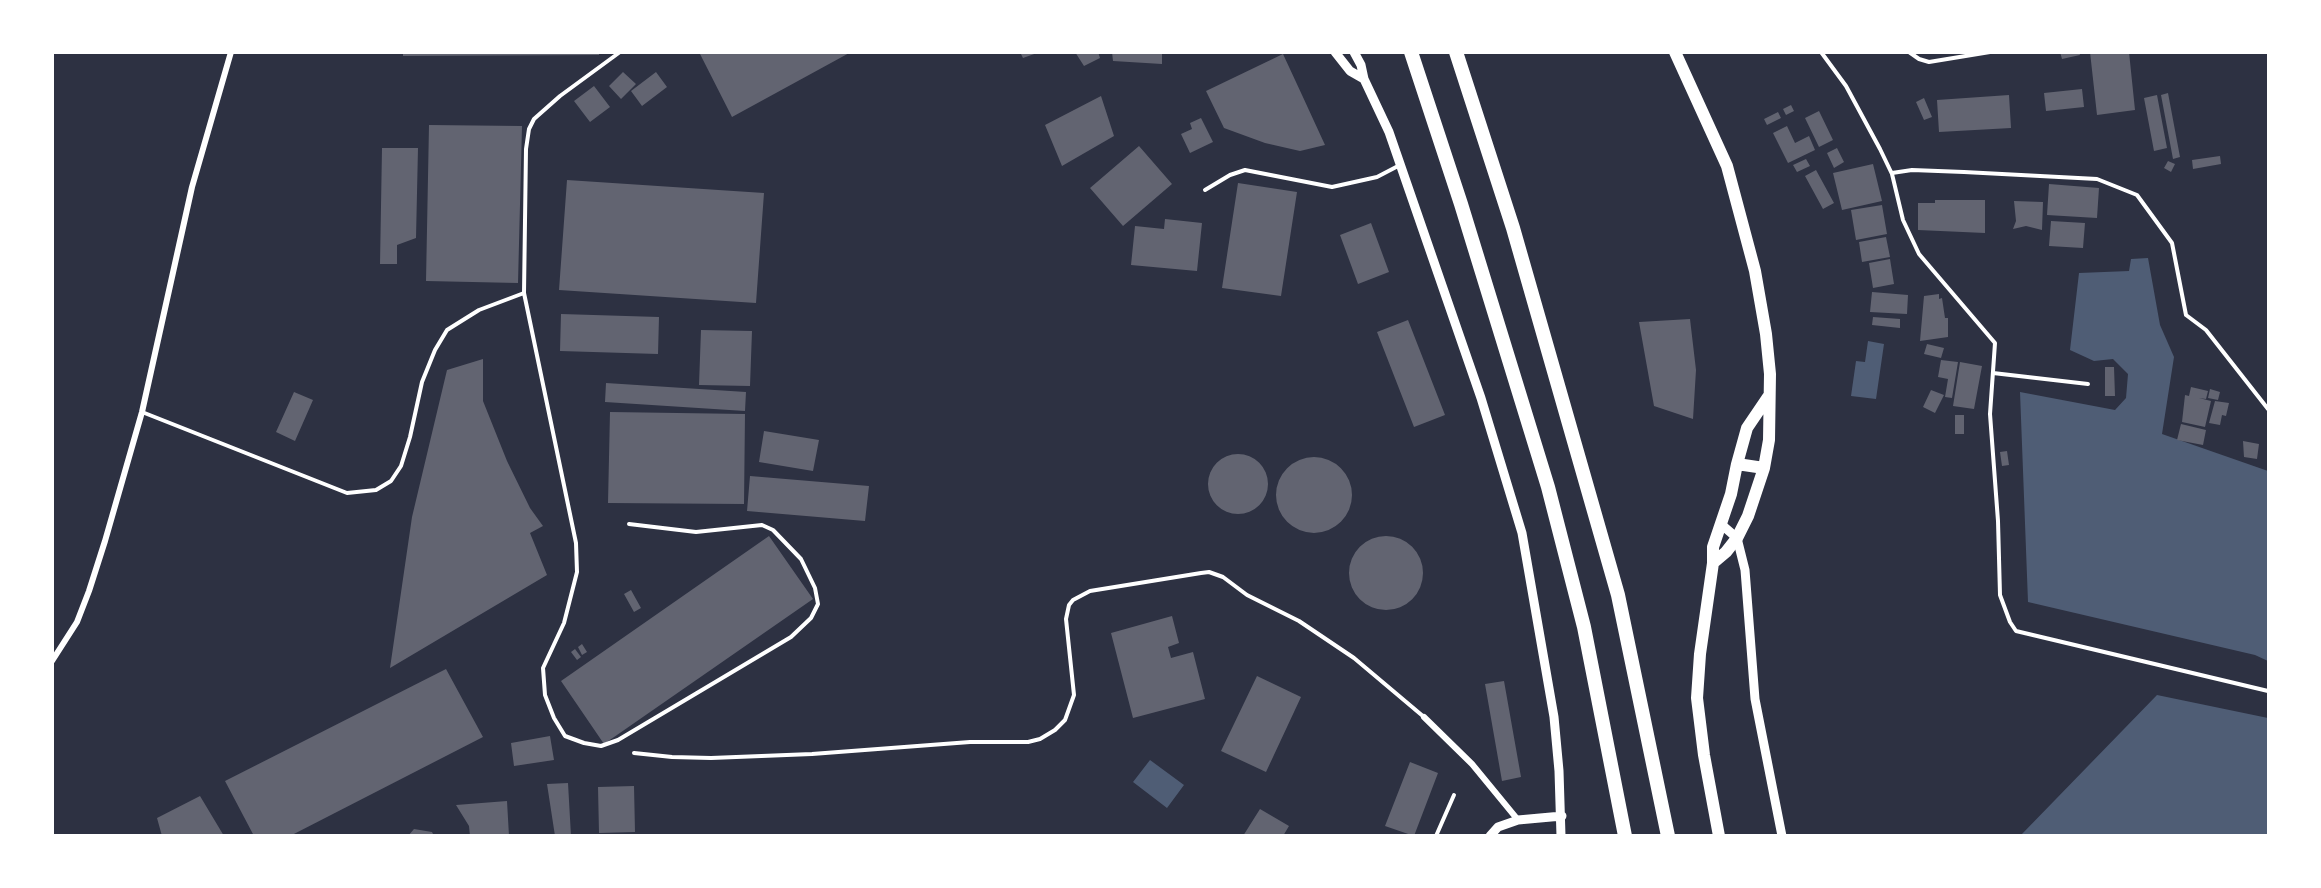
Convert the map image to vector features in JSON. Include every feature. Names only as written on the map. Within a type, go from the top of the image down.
[{"type":"highway","points":[[1411,52],[1461,204],[1548,487],[1584,627],[1625,836]]},
{"type":"highway","points":[[1456,52],[1514,228],[1618,595],[1668,836]]},
{"type":"highway","points":[[1675,52],[1726,166],[1745,228],[1766,334],[1770,374],[1769,440],[1764,468],[1748,516],[1737,537],[1726,552],[1713,563]]},
{"type":"highway","points":[[1719,836],[1704,755],[1697,699],[1700,654],[1713,563],[1713,547],[1731,494],[1747,428],[1768,397]]},
{"type":"highway","points":[[1737,464],[1764,468]]},
{"type":"street","points":[[52,661],[77,622],[89,591],[142,412],[192,187],[231,52]]},
{"type":"street","points":[[1335,52],[1350,70],[1364,80]]},
{"type":"street","points":[[1354,52],[1361,65],[1364,80],[1378,105],[1400,165],[1481,398],[1522,533],[1554,717],[1562,816],[1561,836]]},
{"type":"street","points":[[1722,525],[1737,537],[1746,570],[1755,699],[1782,836]]},
{"type":"street","points":[[1424,717],[1472,764],[1518,820]]},
{"type":"street","points":[[1490,836],[1498,827],[1518,820],[1562,816]]},
{"type":"lane","points":[[620,52],[560,96],[534,119],[529,129],[526,149],[524,293],[576,543],[577,572],[564,623],[543,668],[544,695],[565,736],[584,744],[601,746],[628,734],[790,637],[811,618],[818,604],[815,588],[801,559],[773,530],[762,525],[696,532],[629,524]]},
{"type":"lane","points":[[1821,52],[1846,86],[1892,173],[1903,220],[1918,254],[1995,343],[1990,414],[1998,521],[2000,595],[2010,622],[2016,631],[2268,691]]},
{"type":"lane","points":[[1910,52],[1919,59],[1929,62],[1990,52]]},
{"type":"lane","points":[[1205,190],[1230,175],[1245,170],[1332,187],[1377,177],[1400,165]]},
{"type":"lane","points":[[1892,173],[1912,170],[2097,179],[2137,195],[2172,243],[2186,315],[2206,330],[2268,409]]},
{"type":"lane","points":[[142,412],[347,493],[376,490],[391,481],[401,465],[411,437],[422,382],[435,350],[447,330],[478,310],[524,293]]},
{"type":"lane","points":[[1993,373],[2088,384]]},
{"type":"lane","points":[[634,753],[711,758],[813,754],[970,742],[1028,742],[1040,739],[1055,730],[1065,720],[1074,695],[1066,619],[1069,605],[1073,600],[1090,591],[1209,572],[1223,577],[1247,595],[1299,621],[1354,658],[1424,717]]},
{"type":"lane","points":[[1436,836],[1454,795]]},
{"type":"water","points":[[2148,258],[2160,325],[2174,357],[2162,434],[2268,471],[2268,661],[2255,655],[2028,602],[2020,392],[2115,410],[2126,398],[2128,374],[2113,359],[2094,361],[2070,350],[2079,273],[2129,271],[2131,259]]},
{"type":"water","points":[[1868,341],[1884,344],[1876,399],[1851,396],[1856,361],[1865,362]]},
{"type":"water","points":[[2157,695],[2268,718],[2268,835],[2021,835]]},
{"type":"water","points":[[1150,760],[1184,785],[1167,808],[1133,782]]},
{"type":"building","points":[[403,52],[599,52],[599,55],[403,56]]},
{"type":"building","points":[[699,52],[851,52],[732,117]]},
{"type":"building","points":[[1020,52],[1037,52],[1037,53],[1023,58]]},
{"type":"building","points":[[1075,52],[1098,52],[1100,58],[1084,66]]},
{"type":"building","points":[[1112,52],[1162,52],[1162,64],[1113,61]]},
{"type":"building","points":[[2060,52],[2079,52],[2080,55],[2062,59]]},
{"type":"building","points":[[2090,52],[2129,52],[2135,110],[2097,115]]},
{"type":"building","points":[[1283,54],[1325,145],[1300,151],[1265,143],[1224,128],[1206,91]]},
{"type":"building","points":[[623,72],[636,84],[621,99],[609,86]]},
{"type":"building","points":[[656,72],[667,87],[642,106],[631,91]]},
{"type":"building","points":[[594,86],[610,107],[590,122],[574,101]]},
{"type":"building","points":[[2082,89],[2084,107],[2046,111],[2044,93]]},
{"type":"building","points":[[2168,93],[2180,157],[2173,159],[2161,95]]},
{"type":"building","points":[[2009,95],[2011,128],[1939,132],[1937,100]]},
{"type":"building","points":[[2157,95],[2167,148],[2154,151],[2144,98]]},
{"type":"building","points":[[1101,96],[1114,136],[1062,166],[1045,125]]},
{"type":"building","points":[[1924,98],[1932,117],[1924,120],[1916,102]]},
{"type":"building","points":[[1791,105],[1794,111],[1786,115],[1783,109]]},
{"type":"building","points":[[1819,111],[1833,140],[1819,147],[1805,118]]},
{"type":"building","points":[[1778,112],[1781,118],[1767,125],[1764,119]]},
{"type":"building","points":[[1201,118],[1213,142],[1190,153],[1181,134],[1192,129],[1190,123]]},
{"type":"building","points":[[429,125],[522,126],[518,283],[426,281]]},
{"type":"building","points":[[1787,126],[1795,143],[1809,136],[1815,150],[1788,163],[1773,133]]},
{"type":"building","points":[[1139,146],[1172,184],[1123,226],[1090,188]]},
{"type":"building","points":[[382,148],[418,148],[416,238],[397,245],[397,264],[380,264]]},
{"type":"building","points":[[1837,148],[1844,162],[1834,168],[1827,153]]},
{"type":"building","points":[[2220,156],[2221,164],[2193,169],[2192,160]]},
{"type":"building","points":[[1806,159],[1810,166],[1797,172],[1793,165]]},
{"type":"building","points":[[2168,161],[2175,164],[2171,172],[2164,168]]},
{"type":"building","points":[[1873,164],[1882,201],[1842,210],[1833,173]]},
{"type":"building","points":[[1816,170],[1834,203],[1823,209],[1805,176]]},
{"type":"building","points":[[567,180],[764,193],[756,303],[559,290]]},
{"type":"building","points":[[1238,183],[1297,192],[1281,296],[1222,288]]},
{"type":"building","points":[[2049,184],[2099,188],[2097,218],[2047,215]]},
{"type":"building","points":[[1935,200],[1985,200],[1985,233],[1918,230],[1918,203],[1935,203]]},
{"type":"building","points":[[2014,201],[2043,202],[2042,230],[2026,226],[2013,229],[2016,221]]},
{"type":"building","points":[[1882,205],[1887,234],[1856,240],[1851,210]]},
{"type":"building","points":[[1165,219],[1202,223],[1197,271],[1131,265],[1135,226],[1164,229]]},
{"type":"building","points":[[2051,221],[2085,223],[2083,248],[2049,246]]},
{"type":"building","points":[[1371,223],[1389,272],[1358,284],[1340,235]]},
{"type":"building","points":[[1886,237],[1890,257],[1862,262],[1859,242]]},
{"type":"building","points":[[1890,259],[1894,284],[1873,288],[1869,263]]},
{"type":"building","points":[[1872,292],[1908,295],[1907,314],[1870,312]]},
{"type":"building","points":[[1939,294],[1939,299],[1942,298],[1945,318],[1948,318],[1948,337],[1920,341],[1924,296]]},
{"type":"building","points":[[561,314],[659,317],[658,354],[560,351]]},
{"type":"building","points":[[1873,317],[1900,319],[1900,328],[1872,325]]},
{"type":"building","points":[[1690,319],[1696,370],[1693,419],[1654,406],[1639,322]]},
{"type":"building","points":[[1408,320],[1445,415],[1414,427],[1377,332]]},
{"type":"building","points":[[701,330],[752,331],[750,386],[699,385]]},
{"type":"building","points":[[1927,344],[1944,348],[1941,358],[1924,354]]},
{"type":"building","points":[[483,359],[483,401],[507,461],[530,508],[543,526],[530,533],[547,575],[390,668],[412,517],[447,370]]},
{"type":"building","points":[[1941,360],[1958,362],[1952,398],[1945,397],[1948,379],[1938,377]]},
{"type":"building","points":[[1960,362],[1982,366],[1974,409],[1953,406]]},
{"type":"building","points":[[2105,367],[2114,367],[2115,396],[2105,396]]},
{"type":"building","points":[[606,383],[746,392],[745,411],[605,402]]},
{"type":"building","points":[[2191,387],[2208,391],[2206,399],[2199,398],[2211,401],[2205,427],[2182,422],[2185,395],[2189,396]]},
{"type":"building","points":[[2210,389],[2220,392],[2218,400],[2208,398]]},
{"type":"building","points":[[1931,390],[1944,395],[1935,413],[1923,407]]},
{"type":"building","points":[[294,392],[313,400],[295,441],[276,432]]},
{"type":"building","points":[[2215,401],[2229,403],[2226,416],[2222,415],[2220,425],[2209,423]]},
{"type":"building","points":[[610,412],[745,414],[744,504],[608,503]]},
{"type":"building","points":[[1955,415],[1964,415],[1964,434],[1955,434]]},
{"type":"building","points":[[2181,424],[2206,430],[2203,445],[2177,440]]},
{"type":"building","points":[[764,431],[819,440],[813,471],[759,462]]},
{"type":"building","points":[[2243,441],[2259,444],[2257,459],[2244,457]]},
{"type":"building","points":[[2007,451],[2009,465],[2002,466],[2000,452]]},
{"type":"building","points":[[1232,454],[1244,454],[1255,459],[1263,467],[1268,484],[1266,496],[1255,509],[1244,514],[1232,514],[1221,509],[1213,501],[1208,490],[1208,478],[1213,467],[1221,459]]},
{"type":"building","points":[[1314,457],[1328,460],[1341,468],[1349,481],[1352,495],[1349,509],[1341,522],[1328,530],[1314,533],[1300,530],[1287,522],[1279,509],[1276,495],[1279,481],[1287,468],[1300,460]]},
{"type":"building","points":[[750,476],[869,486],[865,521],[747,511]]},
{"type":"building","points":[[769,536],[813,599],[604,744],[561,681]]},
{"type":"building","points":[[1386,536],[1400,539],[1412,547],[1420,559],[1423,573],[1420,587],[1412,599],[1400,607],[1386,610],[1372,607],[1360,599],[1352,587],[1349,573],[1352,559],[1360,547],[1372,539]]},
{"type":"building","points":[[631,590],[641,608],[634,612],[624,594]]},
{"type":"building","points":[[1172,616],[1179,643],[1168,647],[1171,658],[1193,652],[1205,699],[1133,718],[1111,633]]},
{"type":"building","points":[[582,644],[587,652],[582,655],[578,647]]},
{"type":"building","points":[[575,649],[581,657],[577,660],[571,652]]},
{"type":"building","points":[[446,669],[483,737],[290,836],[254,836],[225,781]]},
{"type":"building","points":[[1257,676],[1301,697],[1266,772],[1221,751]]},
{"type":"building","points":[[1504,681],[1521,777],[1502,781],[1485,684]]},
{"type":"building","points":[[550,736],[554,760],[514,766],[511,743]]},
{"type":"building","points":[[1410,762],[1438,773],[1414,836],[1385,826]]},
{"type":"building","points":[[568,783],[571,836],[555,836],[547,784]]},
{"type":"building","points":[[634,786],[635,832],[599,833],[598,787]]},
{"type":"building","points":[[200,796],[224,836],[162,836],[157,818]]},
{"type":"building","points":[[507,801],[509,836],[470,836],[469,826],[456,805]]},
{"type":"building","points":[[1260,809],[1289,826],[1283,836],[1243,836]]},
{"type":"building","points":[[414,829],[432,832],[434,836],[408,836]]}]
